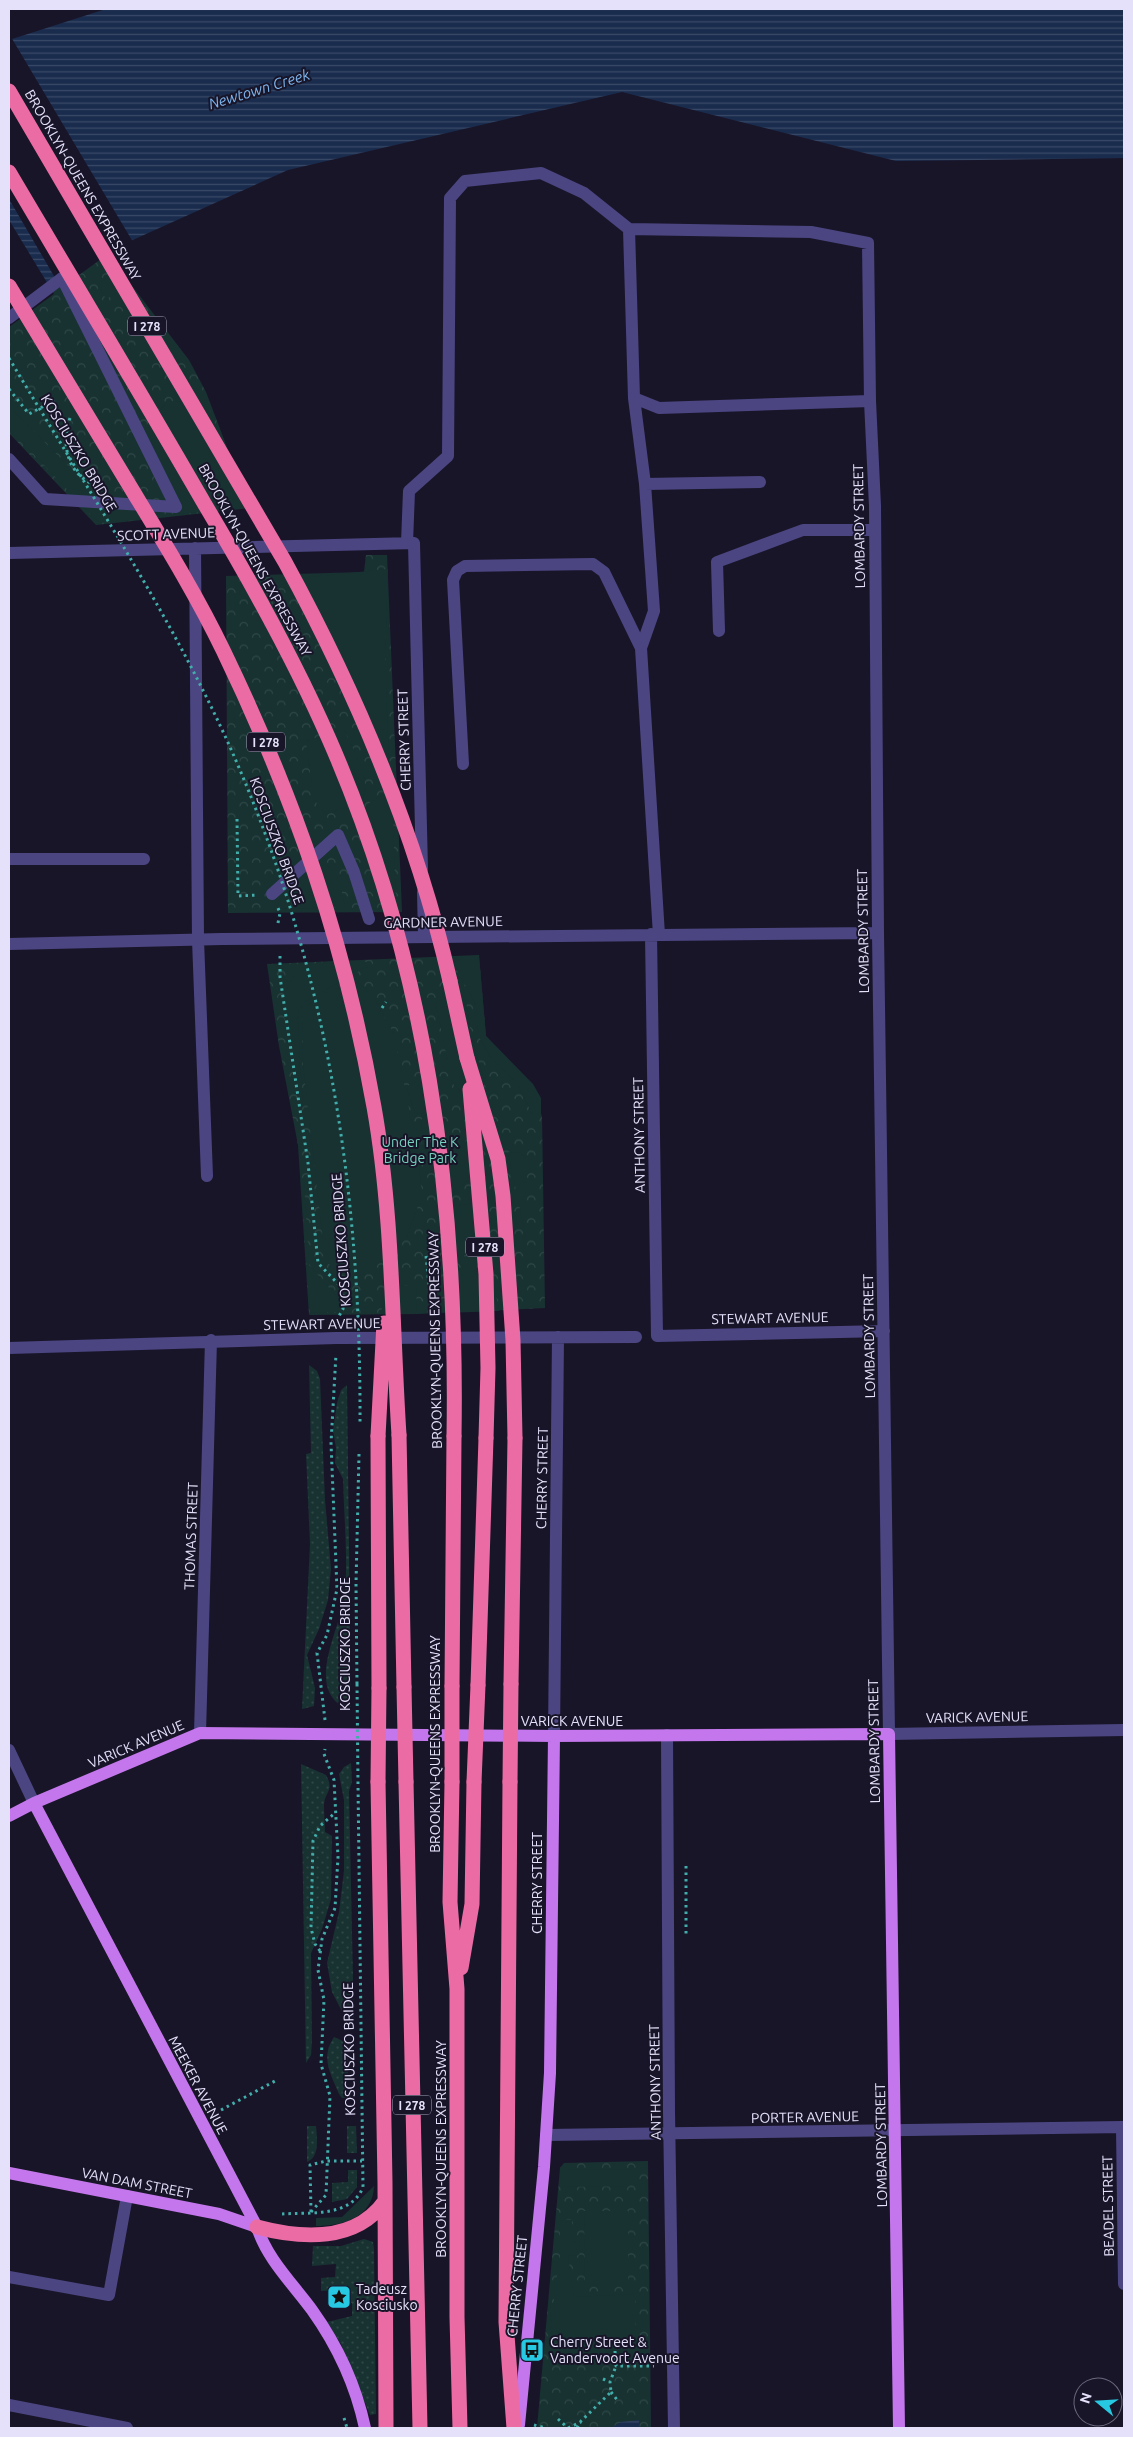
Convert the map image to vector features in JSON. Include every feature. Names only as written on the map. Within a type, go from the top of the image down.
[{"type":"highway","name":"BROOKLYN-QUEENS EXPRESSWAY","points":[[9,91],[285,562],[338,664],[382,762],[420,871],[443,949],[467,1058]]},
{"type":"highway","name":"BROOKLYN-QUEENS EXPRESSWAY","points":[[9,172],[270,615],[330,740],[386,894],[404,961],[436,1112],[451,1266],[454,1333],[450,1902],[457,1989],[460,2428]]},
{"type":"highway","name":"BROOKLYN-QUEENS EXPRESSWAY","points":[[9,286],[208,620],[258,724],[291,802],[326,904],[353,1003],[375,1112],[388,1249],[399,1435],[420,2428]]},
{"type":"highway","name":"I 278","points":[[457,1989],[472,1904],[474,1782],[488,1368],[486,1265],[467,1058]]},
{"type":"highway","points":[[467,1058],[498,1159],[511,1302],[515,1438],[506,2263],[507,2332],[514,2428]]},
{"type":"highway","points":[[386,2428],[386,2200],[378,1782],[378,1436],[388,1249]]},
{"type":"highway","points":[[257,2227],[296,2233],[348,2231],[374,2215],[386,2200]]},
{"type":"main road","name":"VARICK AVENUE","points":[[9,1816],[34,1803],[200,1733],[554,1736],[889,1734]]},
{"type":"main road","name":"LOMBARDY STREET","points":[[889,1734],[899,2428]]},
{"type":"main road","name":"CHERRY STREET","points":[[518,2428],[546,2135],[551,2034],[554,1736]]},
{"type":"main road","name":"MEEKER AVENUE","points":[[34,1803],[257,2227],[267,2250],[311,2309],[332,2343],[356,2396],[365,2428]]},
{"type":"main road","name":"VAN DAM STREET","points":[[9,2173],[219,2214],[257,2227]]},
{"type":"street","name":"CHERRY STREET","points":[[424,937],[410,543],[410,491],[448,456],[450,198],[466,181],[541,173],[584,192],[629,230]]},
{"type":"street","name":"LOMBARDY STREET","points":[[629,230],[811,232],[868,242],[870,401],[875,530],[878,933],[889,1734]]},
{"type":"street","points":[[629,230],[634,398],[645,484],[654,611],[641,648]]},
{"type":"street","points":[[9,318],[62,278],[176,507],[45,499],[9,459]]},
{"type":"street","points":[[634,398],[659,408],[870,401]]},
{"type":"street","points":[[645,484],[760,482]]},
{"type":"street","points":[[719,631],[718,562],[803,530],[875,530]]},
{"type":"street","name":"SCOTT AVENUE","points":[[9,553],[410,543]]},
{"type":"street","points":[[195,548],[198,940],[207,1176]]},
{"type":"street","points":[[463,764],[454,580],[457,571],[465,566],[593,564],[604,572],[641,648]]},
{"type":"street","name":"ANTHONY STREET","points":[[641,648],[655,934],[657,1336]]},
{"type":"street","points":[[272,894],[338,835],[354,872],[369,919]]},
{"type":"street","points":[[9,859],[144,859]]},
{"type":"street","name":"GARDNER AVENUE","points":[[9,944],[655,934],[878,933]]},
{"type":"street","name":"STEWART AVENUE","points":[[657,1336],[884,1331]]},
{"type":"street","name":"CHERRY STREET","points":[[554,1736],[558,1337]]},
{"type":"street","name":"STEWART AVENUE","points":[[9,1348],[211,1340],[636,1337]]},
{"type":"street","name":"THOMAS STREET","points":[[200,1733],[211,1340]]},
{"type":"street","name":"VARICK AVENUE","points":[[889,1734],[1124,1730]]},
{"type":"street","name":"ANTHONY STREET","points":[[667,1735],[674,2428]]},
{"type":"street","name":"MEEKER AVENUE","points":[[9,1750],[34,1803]]},
{"type":"street","name":"PORTER AVENUE","points":[[546,2135],[1123,2128]]},
{"type":"street","name":"BEADEL STREET","points":[[1123,2128],[1124,2284]]},
{"type":"street","points":[[9,2277],[109,2295],[127,2196]]},
{"type":"street","points":[[9,2405],[127,2428]]},
{"type":"path","name":"KOSCIUSZKO BRIDGE","points":[[9,358],[143,581],[205,697],[252,800],[295,922],[324,1034],[346,1154],[356,1271],[360,1427]]},
{"type":"path","points":[[71,413],[64,435],[68,460],[82,480],[98,486]]},
{"type":"path","points":[[237,819],[238,896],[272,894],[280,913],[278,924]]},
{"type":"path","points":[[382,1008],[386,1002]]},
{"type":"path","points":[[426,1256],[433,1325]]},
{"type":"path","name":"KOSCIUSZKO BRIDGE","points":[[274,2214],[339,2210],[360,2195],[363,2187],[356,1584],[360,1446]]},
{"type":"path","points":[[311,2212],[326,2195],[330,2096],[321,2064],[324,2000],[318,1970],[322,1939],[335,1908],[338,1857],[334,1780],[324,1754],[325,1719]]},
{"type":"path","points":[[320,1951],[314,1944],[311,1928],[313,1841],[320,1826],[335,1812]]},
{"type":"path","points":[[686,1866],[686,1937]]},
{"type":"path","points":[[221,2110],[275,2081]]},
{"type":"path","points":[[311,2212],[310,2165],[326,2161],[362,2161]]},
{"type":"path","points":[[615,2351],[616,2366],[610,2382],[611,2392],[618,2402]]},
{"type":"path","points":[[616,2366],[654,2366]]},
{"type":"path","points":[[603,2379],[610,2382]]},
{"type":"path","points":[[558,2419],[568,2428],[581,2421],[611,2392]]},
{"type":"path","points":[[344,2417],[347,2428]]},
{"type":"path","points":[[577,2428],[581,2421]]},
{"type":"path","points":[[531,2424],[546,2428]]},
{"type":"green space","points":[[106,252],[189,360],[206,392],[250,508],[96,525],[9,433],[9,324]]},
{"type":"green space","points":[[116,272],[128,286],[106,299],[98,284]]},
{"type":"green space","points":[[206,400],[246,507],[221,511],[175,514],[150,435],[153,417],[167,402]]},
{"type":"green space","points":[[9,406],[67,465],[146,519],[99,523],[9,428]]},
{"type":"green space","points":[[366,555],[387,555],[402,912],[228,913],[226,576],[364,572]]},
{"type":"green space","points":[[388,569],[385,658],[389,763],[290,579]]},
{"type":"green space","points":[[291,606],[302,625],[288,629],[285,607]]},
{"type":"green space","points":[[344,729],[360,764],[365,783],[365,792],[362,800],[328,814],[318,808],[312,786],[306,741]]},
{"type":"green space","points":[[392,790],[396,905],[367,812],[369,803]]},
{"type":"green space","points":[[316,863],[330,867],[338,878],[345,907],[274,909],[307,866]]},
{"type":"green space","name":"Under The K Bridge Park","points":[[479,955],[486,1036],[534,1088],[542,1117],[545,1308],[417,1314],[309,1315],[298,1145],[279,1046],[267,964]]},
{"type":"green space","points":[[464,957],[479,957],[486,1036],[533,1084],[541,1098],[541,1113],[533,1116],[517,1083],[491,1058],[479,1037],[474,1001],[453,963]]},
{"type":"green space","points":[[342,960],[366,962],[368,966],[305,1002],[298,1011],[302,1104],[298,1100],[281,998],[296,973],[316,963]]},
{"type":"green space","points":[[358,982],[373,996],[394,1034],[417,1149],[422,1195],[406,1238],[366,1274],[348,1278],[329,1264],[323,1240],[303,1066],[302,1013],[312,1001],[319,997],[335,989]]},
{"type":"green space","points":[[449,989],[459,994],[466,1001],[471,1036],[485,1082],[482,1094],[467,1097],[452,1083],[436,1004]]},
{"type":"green space","points":[[414,1082],[419,1086],[426,1104],[423,1114],[415,1113],[407,1090],[410,1083]]},
{"type":"green space","points":[[429,1111],[439,1141],[429,1159],[422,1143],[421,1120]]},
{"type":"green space","points":[[449,1140],[475,1142],[476,1173],[453,1193],[439,1173]]},
{"type":"green space","points":[[508,1152],[521,1153],[526,1159],[526,1238]]},
{"type":"green space","points":[[304,1184],[309,1265],[339,1299],[338,1312],[310,1313],[301,1185]]},
{"type":"green space","points":[[475,1203],[479,1245],[468,1256],[447,1249],[439,1218],[455,1206]]},
{"type":"green space","points":[[476,1271],[493,1288],[497,1297],[499,1311],[445,1313],[450,1291],[456,1280],[467,1273]]},
{"type":"green space","points":[[416,1285],[417,1314],[381,1314],[385,1287]]},
{"type":"green space","points":[[309,1365],[317,1371],[320,1379],[325,1500],[331,1569],[328,1600],[319,1629],[307,1655],[315,1688],[314,1706],[302,1709],[310,1544],[306,1454],[311,1453]]},
{"type":"green space","points":[[347,1385],[351,1710],[336,1701],[328,1689],[326,1675],[328,1658],[345,1594],[346,1551],[343,1479],[335,1463],[336,1448],[333,1430],[341,1390]]},
{"type":"green space","points":[[351,1763],[352,1782],[349,1791],[354,2028],[347,2021],[332,1992],[327,1963],[339,1912],[344,1871],[344,1800],[339,1774],[344,1767]]},
{"type":"green space","points":[[301,1764],[326,1775],[329,1788],[324,1801],[325,1832],[332,1836],[331,1899],[322,1929],[311,1953],[312,2041],[311,2055],[306,2063]]},
{"type":"green space","points":[[334,2037],[347,2043],[348,2095],[345,2098],[342,2098],[339,2094],[328,2066],[328,2052]]},
{"type":"green space","points":[[307,2126],[316,2126],[317,2141],[316,2152],[311,2160],[307,2162]]},
{"type":"green space","points":[[347,2126],[356,2126],[357,2153],[347,2153]]},
{"type":"green space","points":[[648,2161],[651,2428],[537,2428],[560,2168],[564,2163]]},
{"type":"green space","points":[[630,2169],[630,2186],[562,2187],[562,2170]]},
{"type":"green space","points":[[348,2170],[357,2170],[357,2187],[347,2199],[332,2202],[332,2183],[348,2182]]},
{"type":"green space","points":[[374,2186],[368,2206],[362,2213],[346,2222],[316,2226],[316,2218],[342,2217]]},
{"type":"green space","points":[[584,2211],[628,2211],[628,2284],[585,2284]]},
{"type":"green space","points":[[560,2220],[572,2220],[572,2242],[580,2241],[579,2255],[568,2256],[574,2297],[635,2294],[635,2345],[607,2352],[575,2353],[566,2351],[560,2346],[557,2334],[552,2334],[550,2307],[554,2306],[554,2279],[557,2278],[557,2264],[560,2264]]},
{"type":"green space","points":[[364,2239],[373,2242],[374,2249],[376,2414],[370,2415],[341,2344],[327,2322],[352,2316],[352,2303],[337,2304],[338,2290],[321,2291],[321,2278],[335,2277],[336,2264],[312,2266],[313,2246],[341,2246]]},
{"type":"water","name":"Newtown Creek","points":[[106,9],[1124,9],[1124,158],[896,161],[622,92],[288,170],[106,252],[9,324],[9,40]]},
{"type":"water","points":[[639,2420],[639,2428],[611,2428],[621,2422]]},
{"type":"pier","points":[[11,37],[133,242],[108,254],[61,288],[9,199],[9,38]]},
{"type":"pier","points":[[9,220],[54,294],[9,327]]},
{"type":"place","name":"Tadeusz Kosciusko","points":[[339,2297]]},
{"type":"place","name":"Cherry Street & Vandervoort Avenue","points":[[532,2350]]}]
